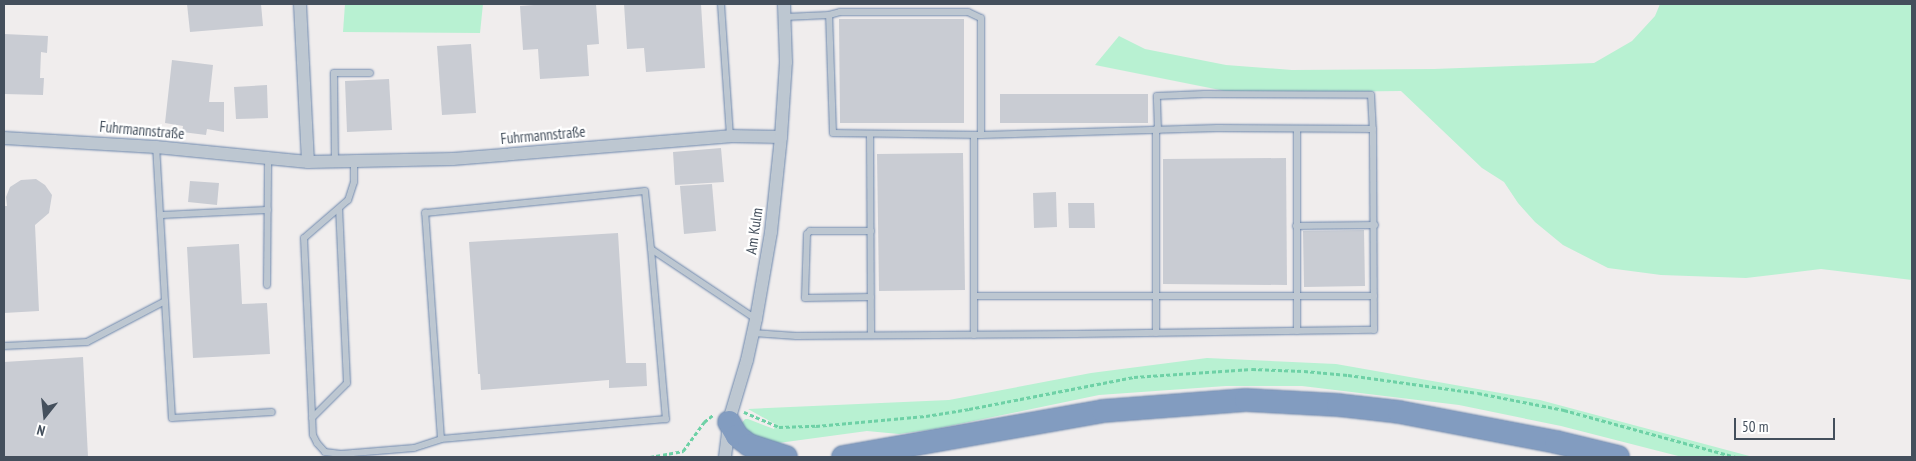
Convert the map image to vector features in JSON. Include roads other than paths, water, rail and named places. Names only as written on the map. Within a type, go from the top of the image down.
[{"type":"highway","points":[[843,457],[1103,412],[1246,400],[1338,405],[1399,412],[1556,442],[1618,457]]},
{"type":"highway","points":[[730,419],[737,436],[749,445],[786,457]]},
{"type":"street","points":[[300,4],[308,162]]},
{"type":"street","name":"Am Kulm","points":[[725,457],[730,419],[756,319],[771,232],[781,137],[786,62],[784,10]]},
{"type":"street","name":"Fuhrmannstraße","points":[[4,138],[156,147],[308,162],[453,159],[730,136],[781,137]]},
{"type":"lane","points":[[721,4],[730,136]]},
{"type":"lane","points":[[784,10],[829,15],[840,12],[968,12],[981,18],[974,335]]},
{"type":"lane","points":[[829,15],[833,133],[978,135],[1157,129],[1373,129]]},
{"type":"lane","points":[[335,161],[334,73],[370,73]]},
{"type":"lane","points":[[753,333],[796,336],[974,335],[1156,333],[1374,330],[1375,225],[1371,95],[1204,94],[1157,96],[1156,333]]},
{"type":"lane","points":[[1297,129],[1297,331]]},
{"type":"lane","points":[[870,134],[871,335]]},
{"type":"lane","points":[[156,147],[172,418],[272,412]]},
{"type":"lane","points":[[267,285],[268,158]]},
{"type":"lane","points":[[354,160],[354,182],[348,200],[304,238],[313,435],[325,452],[341,454],[414,448],[441,439],[666,419],[645,191],[425,213],[441,439]]},
{"type":"lane","points":[[312,418],[348,383],[339,209]]},
{"type":"lane","points":[[160,216],[268,210]]},
{"type":"lane","points":[[1296,226],[1375,225]]},
{"type":"lane","points":[[871,231],[810,231],[807,234],[805,298],[871,297]]},
{"type":"lane","points":[[651,249],[756,319]]},
{"type":"lane","points":[[974,296],[1374,296]]},
{"type":"lane","points":[[4,346],[87,342],[165,301]]}]
